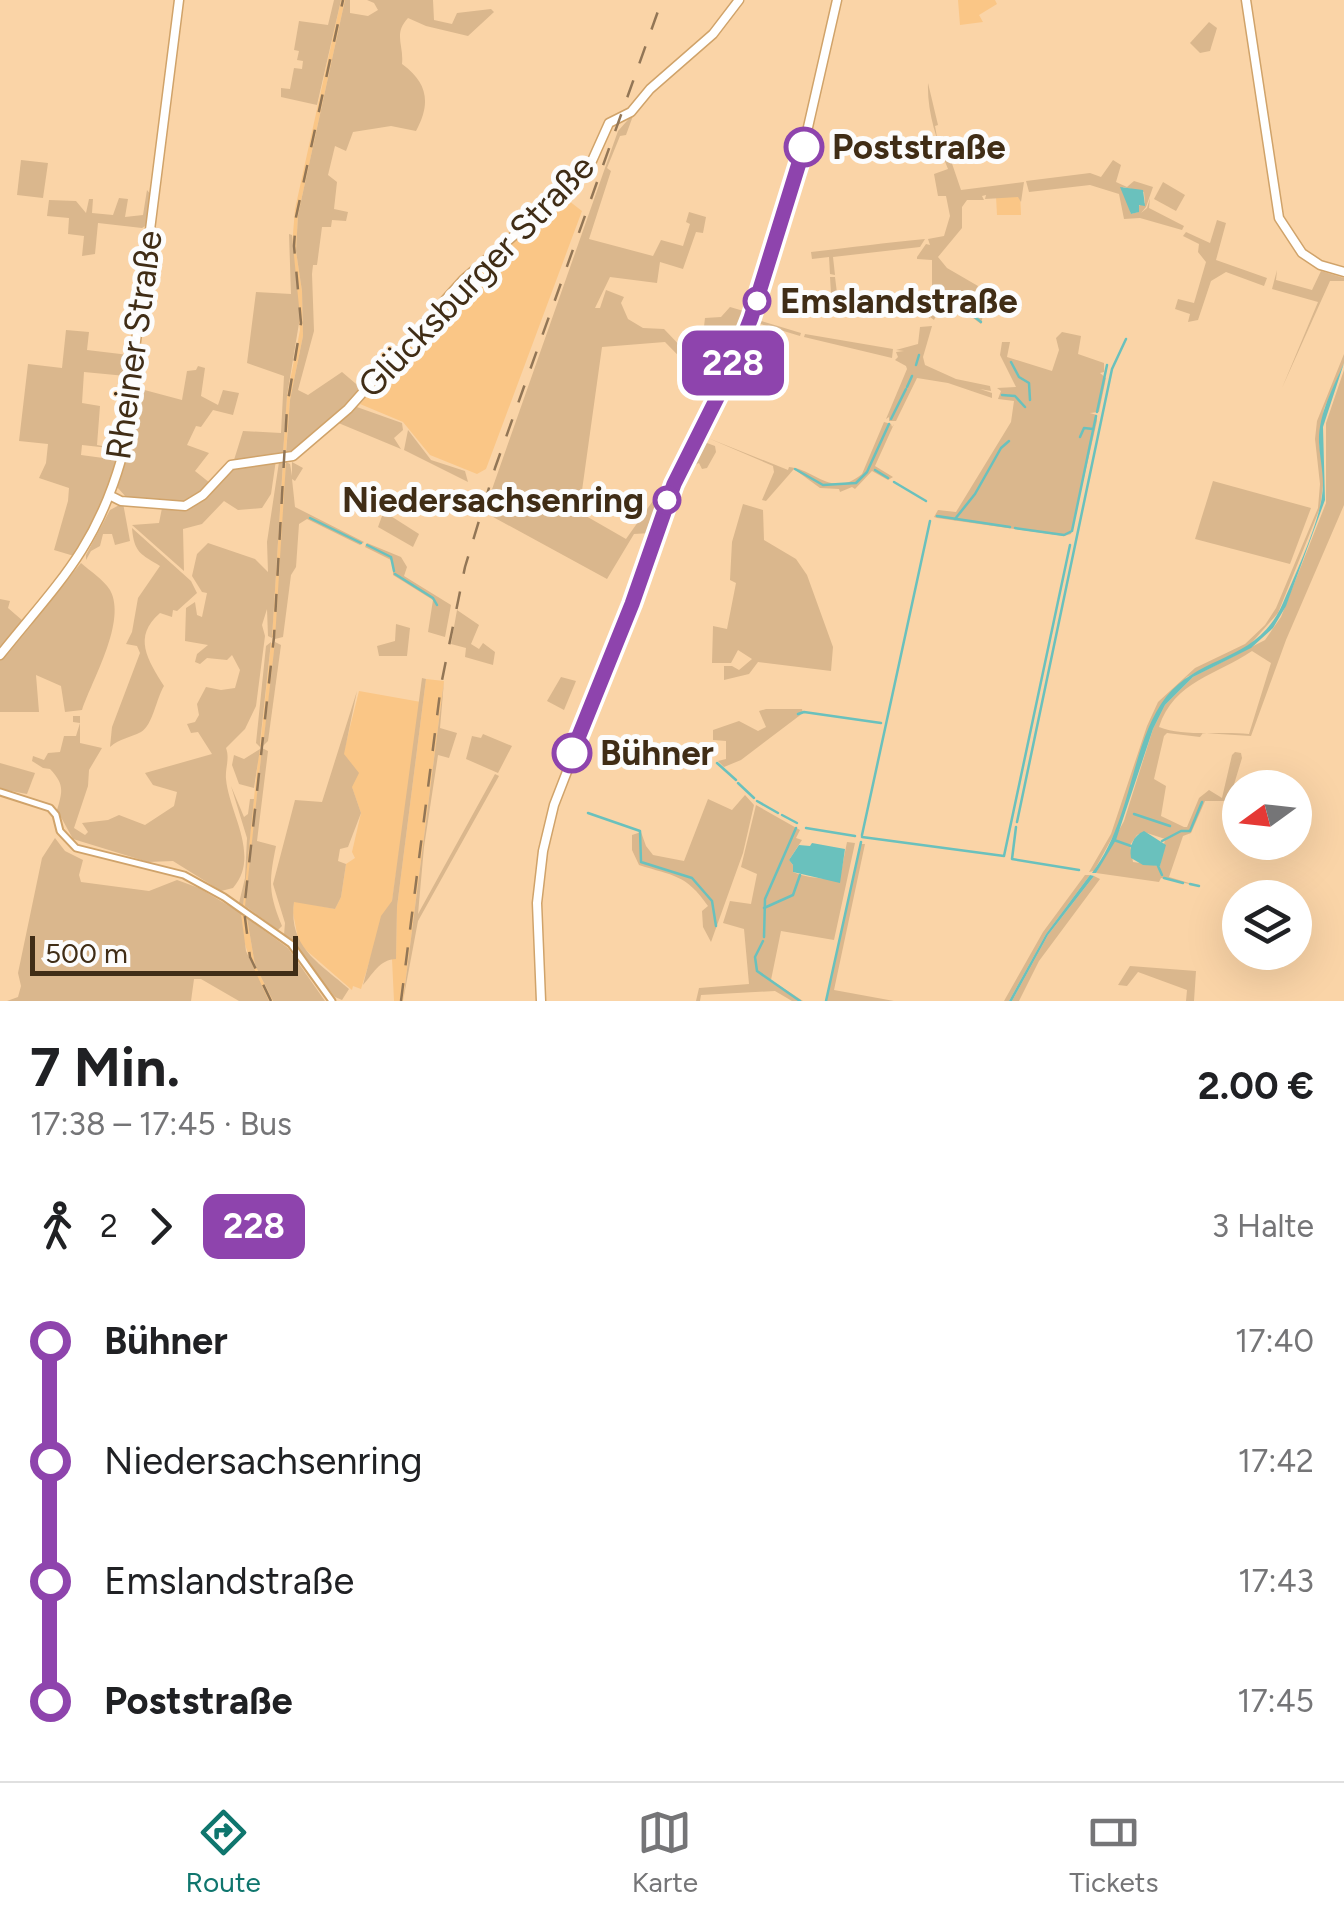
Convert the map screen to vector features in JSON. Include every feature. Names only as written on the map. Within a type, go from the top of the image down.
[{"type":"main road","name":"Rheiner Straße","points":[[0,655],[78,560],[111,493],[126,432],[179,0]]},
{"type":"main road","name":"Glücksburger Straße","points":[[111,493],[124,501],[185,506],[204,495],[232,465],[286,458],[304,448],[366,392],[463,280],[587,172],[606,126],[631,112],[650,89],[713,34],[739,0]]},
{"type":"main road","points":[[541,1001],[537,904],[543,851],[554,805],[674,484],[729,374],[751,318],[800,162],[838,0]]},
{"type":"main road","points":[[1246,0],[1279,218],[1302,253],[1320,265],[1344,272]]},
{"type":"main road","points":[[104,514],[124,501]]},
{"type":"street","points":[[0,792],[50,808],[60,831],[76,848],[184,874],[236,904],[291,944],[332,1001]]},
{"type":"shaded area","points":[[334,0],[341,0],[317,105],[281,97],[281,88],[290,89],[294,68],[302,69],[303,61],[297,60],[299,51],[294,50],[299,21],[328,25]]},
{"type":"shaded area","points":[[341,0],[345,0],[298,215],[296,251],[303,336],[283,453],[287,396],[300,330],[292,246],[295,209]]},
{"type":"shaded area","points":[[345,0],[350,0],[350,13],[368,16],[378,10],[367,0],[433,0],[434,20],[452,24],[457,13],[491,9],[494,12],[468,36],[408,18],[400,35],[402,64],[422,86],[425,103],[416,131],[391,126],[353,132],[346,151],[335,146],[328,175],[337,182],[334,209],[348,212],[346,221],[332,220],[331,227],[322,227],[317,265],[313,265],[312,274],[314,331],[298,390],[308,395],[342,372],[362,389],[292,453],[286,454],[290,400],[303,336],[296,251],[298,215]]},
{"type":"shaded area","points":[[958,0],[995,0],[997,4],[979,15],[983,22],[960,25]]},
{"type":"shaded area","points":[[1209,22],[1217,28],[1210,51],[1200,53],[1190,43]]},
{"type":"shaded area","points":[[928,83],[937,137],[944,140],[961,190],[1024,182],[1021,202],[1018,197],[985,199],[986,195],[982,196],[984,200],[967,200],[962,207],[962,228],[938,257],[947,268],[978,286],[970,303],[984,311],[981,324],[945,297],[934,320],[929,319],[930,301],[917,304],[916,297],[932,293],[932,260],[917,257],[926,244],[930,245],[928,239],[944,236],[950,216],[946,196],[938,196],[934,174],[948,169],[940,147],[933,125]]},
{"type":"shaded area","points":[[634,113],[607,168],[611,171],[589,239],[653,256],[661,240],[683,246],[690,224],[686,222],[689,212],[706,217],[703,233],[696,232],[683,269],[660,262],[657,283],[610,277],[595,308],[600,308],[606,290],[624,297],[621,303],[628,319],[643,328],[664,329],[711,378],[724,342],[703,335],[705,318],[721,317],[730,307],[747,312],[713,391],[665,342],[602,347],[579,512],[626,539],[669,478],[651,533],[634,534],[607,579],[484,512],[618,131]]},
{"type":"shaded area","points":[[21,160],[48,163],[43,198],[17,195]]},
{"type":"shaded area","points":[[1113,160],[1121,165],[1116,182],[1127,187],[1134,181],[1153,187],[1141,213],[1147,208],[1150,198],[1149,208],[1184,226],[1182,230],[1140,218],[1124,219],[1119,194],[1090,185],[1029,192],[1026,181],[1090,173],[1101,177]],"holes":[[[1123,187],[1144,192],[1145,203],[1131,214]]]},
{"type":"shaded area","points":[[1163,182],[1185,195],[1176,211],[1154,199]]},
{"type":"shaded area","points":[[147,190],[151,195],[147,225],[142,228],[98,223],[95,254],[82,256],[84,236],[68,234],[69,218],[47,216],[49,200],[76,201],[86,213],[89,199],[93,199],[92,213],[113,215],[119,198],[128,199],[125,217],[143,215]]},
{"type":"shaded area","points":[[1020,192],[1021,215],[997,215],[996,196]]},
{"type":"shaded area","points":[[564,197],[582,211],[486,469],[477,474],[430,455],[403,422],[360,404],[460,291]]},
{"type":"shaded area","points":[[1217,220],[1226,223],[1216,260],[1267,278],[1264,286],[1226,272],[1211,281],[1198,320],[1188,322],[1190,314],[1175,309],[1178,299],[1194,303],[1206,262],[1198,252],[1199,244],[1183,236],[1186,232],[1210,243]]},
{"type":"shaded area","points":[[289,234],[300,317],[287,396],[283,453],[234,460],[243,431],[281,433],[284,376],[247,363],[256,292],[291,294]]},
{"type":"shaded area","points":[[925,239],[920,247],[833,257],[835,275],[830,274],[829,257],[812,259],[811,252]]},
{"type":"shaded area","points":[[1277,270],[1276,280],[1312,290],[1321,271],[1344,278],[1330,281],[1282,388],[1318,302],[1272,289]]},
{"type":"shaded area","points":[[830,277],[835,277],[837,293],[889,304],[913,299],[913,305],[891,309],[815,297],[815,293],[831,293]]},
{"type":"shaded area","points":[[755,319],[801,333],[800,336],[757,323],[738,381],[747,385],[733,390],[721,411],[716,412]]},
{"type":"shaded area","points":[[932,326],[923,357],[925,365],[956,379],[990,386],[991,391],[980,389],[992,393],[992,398],[948,383],[917,378],[896,421],[889,421],[889,417],[886,419],[907,369],[895,360],[896,352],[904,351],[896,350],[918,344],[920,327]]},
{"type":"shaded area","points":[[66,330],[89,332],[87,350],[129,355],[126,376],[84,372],[82,403],[100,406],[97,445],[118,449],[82,445],[81,455],[118,460],[98,519],[74,556],[54,550],[69,488],[39,478],[48,444],[19,441],[28,364],[62,368]]},
{"type":"shaded area","points":[[1062,332],[1081,336],[1078,354],[1104,363],[1104,372],[1100,373],[1106,378],[1099,412],[1090,413],[1097,415],[1097,421],[1071,534],[934,517],[938,510],[956,512],[1011,422],[1014,401],[998,399],[1001,391],[997,388],[1016,387],[1000,355],[1002,342],[1010,342],[1007,357],[1052,371],[1059,350],[1056,338]]},
{"type":"shaded area","points":[[805,334],[893,349],[892,358],[804,337]]},
{"type":"shaded area","points":[[1344,354],[1344,363],[1324,409],[1319,442],[1324,478],[1320,508],[1278,613],[1248,647],[1187,677],[1154,718],[1118,827],[1094,871],[1089,872],[1111,834],[1158,702],[1195,668],[1245,644],[1276,608],[1318,508],[1317,421]]},
{"type":"shaded area","points":[[198,366],[205,368],[201,396],[218,405],[223,390],[239,393],[233,415],[213,410],[201,427],[196,426],[187,445],[209,453],[195,471],[210,483],[181,504],[126,497],[117,487],[129,428],[135,426],[129,423],[135,376],[132,413],[137,388],[182,400],[187,371]]},
{"type":"shaded area","points":[[1344,370],[1344,505],[1286,640],[1251,736],[1205,733],[1249,734],[1271,663],[1252,651],[1186,689],[1175,699],[1159,727],[1203,733],[1200,737],[1167,733],[1164,736],[1154,779],[1166,786],[1161,816],[1187,827],[1199,798],[1209,790],[1222,798],[1205,801],[1191,833],[1183,836],[1169,877],[1199,886],[1161,878],[1159,882],[1096,873],[1124,821],[1153,729],[1165,705],[1193,677],[1265,640],[1281,617],[1326,503],[1326,423]],"holes":[[[1144,832],[1165,839],[1160,866],[1133,862],[1130,845],[1137,835]]]},
{"type":"shaded area","points":[[354,406],[402,423],[403,430],[394,438],[401,449],[336,422]]},
{"type":"shaded area","points":[[884,422],[892,427],[894,424],[875,466],[893,477],[888,480],[872,471],[855,489],[840,492],[820,488],[794,469],[766,501],[762,500],[773,466],[708,438],[788,470],[789,467],[798,469],[842,484],[862,474]]},
{"type":"shaded area","points":[[408,430],[431,460],[465,471],[468,482],[404,450]]},
{"type":"shaded area","points":[[699,440],[715,446],[716,452],[707,468],[702,469],[699,463],[690,467],[685,481],[681,478]]},
{"type":"shaded area","points":[[276,460],[271,494],[262,508],[238,510],[224,501],[202,524],[183,529],[184,571],[132,525],[159,523],[162,508],[197,504],[233,466]]},
{"type":"shaded area","points":[[279,462],[283,462],[272,638],[268,636],[267,609],[262,625],[265,636],[256,706],[245,729],[226,748],[228,792],[244,848],[241,876],[233,888],[221,891],[173,861],[148,862],[73,839],[57,810],[61,792],[58,779],[50,769],[32,761],[33,756],[44,760],[48,753],[60,752],[64,736],[76,736],[80,723],[80,743],[102,748],[89,770],[88,786],[74,828],[85,835],[88,832],[82,823],[119,815],[145,825],[174,806],[177,792],[153,785],[145,773],[212,754],[198,732],[191,733],[187,724],[195,722],[199,715],[197,704],[206,687],[235,688],[240,670],[232,655],[227,660],[207,658],[200,664],[195,662],[197,654],[208,645],[185,641],[186,608],[195,602],[197,615],[202,617],[207,593],[202,592],[192,576],[197,554],[208,543],[255,559],[268,572],[267,542]]},
{"type":"shaded area","points":[[286,462],[292,476],[292,462],[303,468],[295,481],[292,479],[295,507],[364,542],[360,545],[307,519],[299,524],[296,567],[291,575],[283,637],[275,639]]},
{"type":"shaded area","points":[[283,464],[282,562],[276,637],[272,637]]},
{"type":"shaded area","points":[[1213,481],[1311,508],[1290,564],[1195,539]]},
{"type":"shaded area","points":[[123,503],[130,541],[115,545],[112,534],[103,534],[100,546],[86,560],[110,510]]},
{"type":"shaded area","points":[[743,504],[763,510],[764,540],[796,559],[807,575],[833,647],[831,671],[758,662],[749,674],[724,680],[724,666],[739,670],[752,659],[738,650],[731,663],[712,663],[713,626],[727,629],[736,583],[730,580],[732,542]]},
{"type":"shaded area","points":[[386,513],[419,534],[413,547],[378,527]]},
{"type":"shaded area","points":[[132,528],[191,581],[197,593],[177,611],[173,610],[172,617],[160,613],[151,622],[146,649],[164,686],[145,729],[110,747],[112,727],[140,653],[137,646],[126,644],[138,598],[160,566],[140,552]]},
{"type":"shaded area","points":[[367,543],[401,557],[407,567],[404,576],[451,605],[445,637],[428,632],[433,600],[393,575],[393,561],[365,547]]},
{"type":"shaded area","points":[[81,563],[110,590],[114,603],[112,633],[82,710],[65,712],[61,686],[36,675],[39,712],[0,712],[0,660]]},
{"type":"shaded area","points":[[0,599],[10,601],[8,608],[23,621],[0,648]]},
{"type":"shaded area","points":[[457,610],[479,625],[471,644],[479,649],[483,643],[495,652],[493,665],[465,657],[466,648],[451,644]]},
{"type":"shaded area","points":[[396,624],[410,628],[407,656],[379,656],[377,646],[395,641]]},
{"type":"shaded area","points":[[271,642],[260,747],[256,743],[266,646]]},
{"type":"shaded area","points":[[275,642],[281,645],[268,741],[263,746]]},
{"type":"shaded area","points":[[271,643],[275,644],[264,743],[260,747]]},
{"type":"shaded area","points":[[561,677],[576,681],[564,710],[547,701]]},
{"type":"shaded area","points":[[422,678],[426,679],[397,907],[396,959],[381,965],[363,985],[381,916],[392,901]]},
{"type":"shaded area","points":[[426,679],[444,681],[403,1001],[394,1001],[392,959],[396,958],[397,907]]},
{"type":"shaded area","points":[[444,681],[440,728],[457,733],[449,758],[438,755],[418,914],[495,774],[499,776],[418,921],[403,1001]]},
{"type":"shaded area","points":[[357,691],[344,754],[359,773],[352,787],[361,813],[348,847],[340,849],[338,861],[346,864],[341,897],[335,909],[294,902],[293,918],[308,952],[349,989],[342,1000],[335,997],[284,935],[285,923],[273,884],[295,800],[322,802]]},
{"type":"shaded area","points":[[359,691],[421,702],[391,908],[379,930],[361,989],[353,986],[352,990],[299,944],[293,913],[294,901],[335,909],[346,864],[355,858],[352,852],[361,813],[342,759]]},
{"type":"shaded area","points":[[802,709],[803,713],[741,760],[724,767],[718,761],[726,759],[726,741],[713,740],[713,730],[739,721],[758,731],[766,727],[759,711]]},
{"type":"shaded area","points":[[483,734],[512,746],[498,773],[466,759],[472,736],[481,738]]},
{"type":"shaded area","points":[[262,748],[248,910],[243,906],[244,892]]},
{"type":"shaded area","points":[[262,748],[268,751],[257,841],[276,846],[271,886],[282,926],[278,930],[245,906]]},
{"type":"shaded area","points":[[260,749],[254,788],[239,784],[232,765],[234,755],[244,759]]},
{"type":"shaded area","points":[[1235,752],[1241,753],[1238,770],[1229,770]]},
{"type":"shaded area","points":[[0,763],[35,773],[27,794],[0,789]]},
{"type":"shaded area","points":[[231,786],[244,817],[250,799],[254,799],[243,906],[239,903],[247,838]]},
{"type":"shaded area","points":[[745,795],[754,805],[743,853],[711,942],[703,927],[702,911],[708,906],[685,882],[639,865],[632,850],[632,835],[641,832],[653,855],[684,861],[708,799],[732,810]]},
{"type":"shaded area","points":[[756,805],[800,830],[796,838],[802,840],[789,860],[793,872],[839,882],[847,842],[855,843],[834,940],[781,931],[771,980],[803,1001],[792,1001],[775,991],[701,995],[700,1001],[696,1001],[699,988],[749,984],[744,929],[723,923],[730,901],[751,904],[757,874],[741,867]]},
{"type":"shaded area","points":[[55,838],[65,851],[83,860],[81,882],[149,891],[177,880],[241,913],[246,951],[269,1001],[239,1001],[201,979],[194,979],[191,1001],[7,1001],[18,997],[18,973],[42,858]]},
{"type":"shaded area","points":[[860,844],[865,844],[834,990],[894,1001],[826,1001]]},
{"type":"shaded area","points":[[1085,875],[1090,875],[1046,934],[1009,1001],[1004,1001],[1043,932]]},
{"type":"shaded area","points":[[1094,876],[1100,879],[1039,961],[1019,1001],[1012,1001],[1048,935]]},
{"type":"shaded area","points":[[241,913],[247,918],[255,965],[273,1001],[269,1001],[254,973]]},
{"type":"shaded area","points":[[247,918],[288,948],[325,1001],[273,1001],[255,965]]},
{"type":"shaded area","points":[[1130,966],[1196,971],[1194,1001],[1186,1001],[1187,990],[1138,972],[1127,986],[1118,985]]},
{"type":"water","points":[[1120,187],[1143,190],[1145,206],[1139,205],[1139,212],[1131,214]]},
{"type":"water","points":[[1344,363],[1323,427],[1325,500],[1286,606],[1273,628],[1251,648],[1193,677],[1165,705],[1153,729],[1116,840],[1096,873],[1092,873],[1116,829],[1145,737],[1166,697],[1195,672],[1259,637],[1283,603],[1320,508],[1321,422]]},
{"type":"water","points":[[1144,831],[1166,845],[1160,866],[1143,865],[1131,858],[1133,842]]},
{"type":"water","points":[[812,843],[845,849],[840,883],[793,872],[789,860],[799,845]]},
{"type":"water","points":[[1090,875],[1094,876],[1048,935],[1009,1001],[1046,934]]},
{"type":"waterway","points":[[822,296],[891,306],[912,303]]},
{"type":"waterway","points":[[918,302],[933,296]]},
{"type":"waterway","points":[[953,300],[981,322]]},
{"type":"waterway","points":[[1017,822],[1112,369],[1126,339]]},
{"type":"waterway","points":[[916,365],[919,355]]},
{"type":"waterway","points":[[1011,362],[1019,377],[1029,383],[1030,400]]},
{"type":"waterway","points":[[1097,412],[1107,365]]},
{"type":"waterway","points":[[907,387],[912,376]]},
{"type":"waterway","points":[[891,419],[906,389]]},
{"type":"waterway","points":[[1002,395],[1015,396],[1025,407]]},
{"type":"waterway","points":[[1015,528],[1064,535],[1072,531],[1096,416]]},
{"type":"waterway","points":[[795,469],[823,485],[856,483],[867,472],[889,424]]},
{"type":"waterway","points":[[1080,437],[1084,428],[1093,429]]},
{"type":"waterway","points":[[955,519],[1009,441]]},
{"type":"waterway","points":[[875,470],[888,478]]},
{"type":"waterway","points":[[894,482],[926,501]]},
{"type":"waterway","points":[[937,516],[1010,527]]},
{"type":"waterway","points":[[310,518],[361,543]]},
{"type":"waterway","points":[[862,835],[930,521]]},
{"type":"waterway","points":[[367,545],[391,557],[394,571]]},
{"type":"waterway","points":[[862,837],[1004,856],[1070,545]]},
{"type":"waterway","points":[[395,574],[433,598],[437,605]]},
{"type":"waterway","points":[[798,714],[881,723]]},
{"type":"waterway","points":[[717,763],[736,780]]},
{"type":"waterway","points":[[738,783],[754,798]]},
{"type":"waterway","points":[[757,801],[778,813]]},
{"type":"waterway","points":[[1162,841],[1181,831],[1190,831],[1202,802]]},
{"type":"waterway","points":[[588,813],[640,831],[641,862],[692,878],[712,901],[716,926]]},
{"type":"waterway","points":[[1134,814],[1170,826]]},
{"type":"waterway","points":[[782,815],[797,823]]},
{"type":"waterway","points":[[1016,827],[1012,859],[1079,870]]},
{"type":"waterway","points":[[764,937],[765,899],[796,828]]},
{"type":"waterway","points":[[806,828],[855,836]]},
{"type":"waterway","points":[[1114,840],[1131,846]]},
{"type":"waterway","points":[[826,1001],[861,842]]},
{"type":"waterway","points":[[1158,866],[1162,875]]},
{"type":"waterway","points":[[764,908],[793,895],[800,875]]},
{"type":"waterway","points":[[1164,878],[1183,883]]},
{"type":"waterway","points":[[1190,884],[1199,886]]},
{"type":"waterway","points":[[763,941],[755,957],[757,971],[800,1001]]},
{"type":"railway","points":[[271,1001],[250,957],[244,910],[274,637],[287,407],[301,323],[294,246],[296,217],[343,0]]},
{"type":"railway","points":[[401,1001],[441,685],[465,567],[495,468],[662,0]]},
{"type":"bus line","name":"228","points":[[572,753],[632,604],[674,484],[729,374],[751,318],[804,147]]},
{"type":"place","name":"Poststraße","points":[[804,147]]},
{"type":"place","name":"Emslandstraße","points":[[757,301]]},
{"type":"place","name":"Niedersachsenring","points":[[667,500]]},
{"type":"place","name":"Bühner","points":[[572,753]]}]
